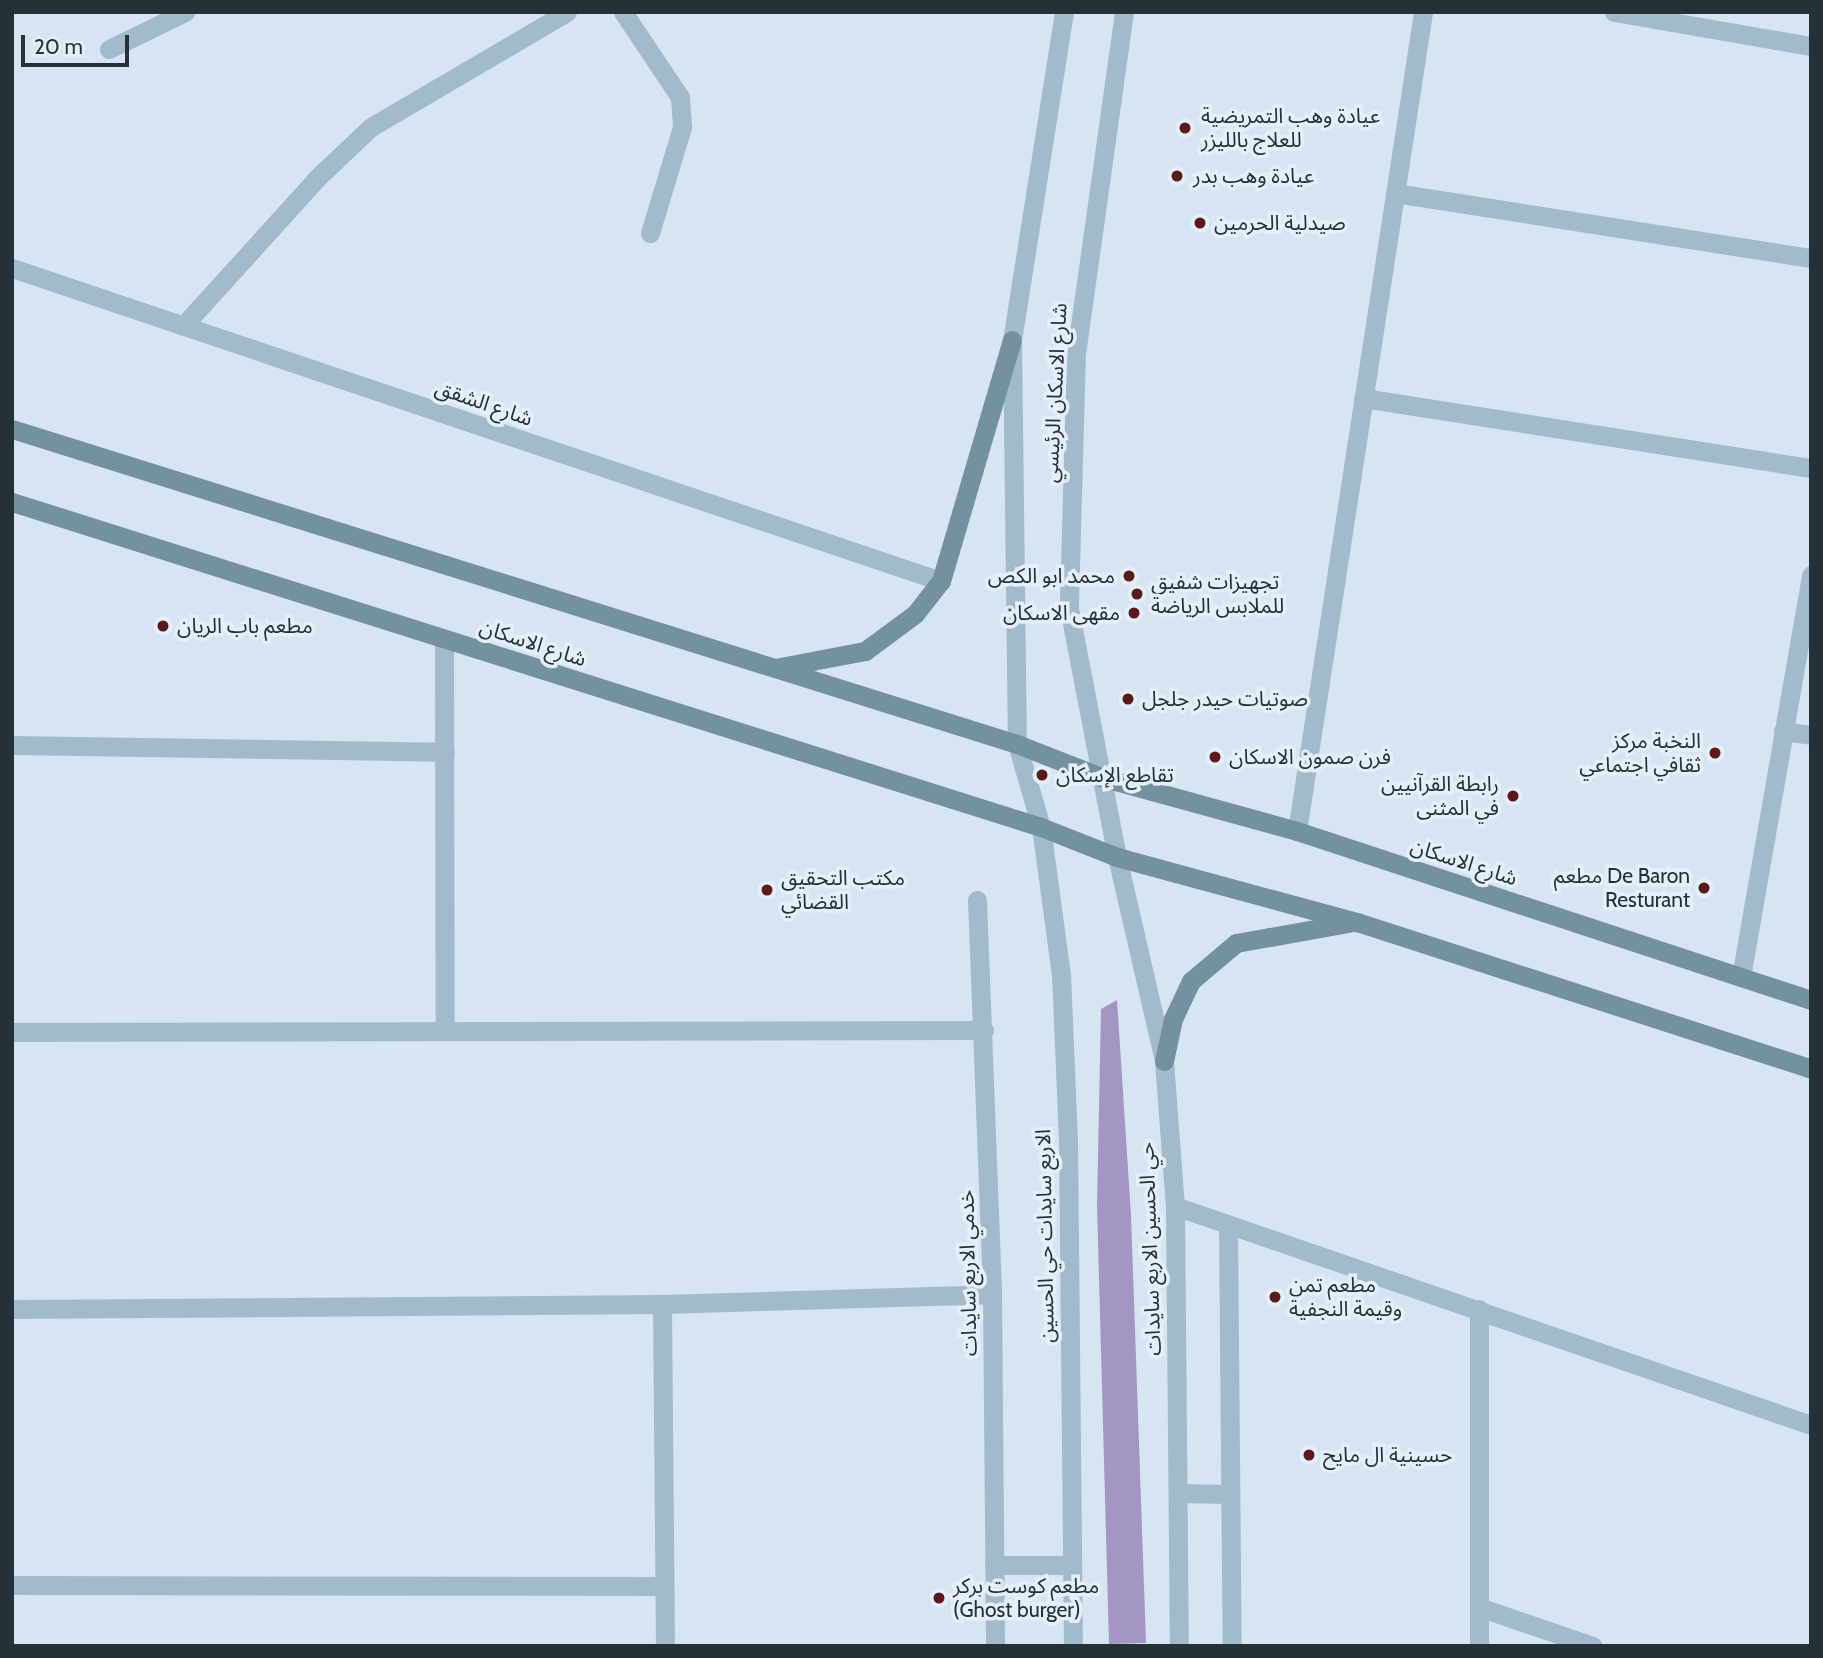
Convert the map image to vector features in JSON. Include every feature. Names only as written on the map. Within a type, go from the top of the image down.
[{"type":"main road","points":[[773,668],[865,651],[915,614],[941,581],[1012,340]]},
{"type":"main road","points":[[12,429],[1017,744]]},
{"type":"main road","name":"شارع الاسكان","points":[[12,502],[1041,827],[1117,857]]},
{"type":"main road","name":"شارع الاسكان","points":[[1017,744],[1101,777],[1297,831],[1811,1000]]},
{"type":"main road","points":[[1117,857],[1357,922],[1811,1069]]},
{"type":"main road","points":[[1164,1061],[1173,1019],[1191,981],[1236,943],[1357,922]]},
{"type":"street","points":[[109,49],[185,12]]},
{"type":"street","points":[[183,326],[317,178],[371,127],[567,12]]},
{"type":"street","points":[[623,12],[680,97],[682,127],[650,233]]},
{"type":"street","name":"شارع الاسكان الرئيسي","points":[[1017,744],[1012,340],[1064,12]]},
{"type":"street","name":"شارع الاسكان الرئيسي","points":[[1117,857],[1069,608],[1075,366],[1124,12]]},
{"type":"street","points":[[1297,831],[1423,12]]},
{"type":"street","points":[[1614,12],[1811,46]]},
{"type":"street","points":[[1395,192],[1811,258]]},
{"type":"street","name":"شارع الشقق","points":[[12,268],[941,581]]},
{"type":"street","points":[[1363,398],[1811,468]]},
{"type":"street","points":[[1741,977],[1811,575]]},
{"type":"street","points":[[444,639],[445,1030]]},
{"type":"street","points":[[1783,731],[1811,735]]},
{"type":"street","name":"الاربع سايدات حي الحسين","points":[[1017,744],[1041,827],[1061,974],[1068,1138],[1073,1646]]},
{"type":"street","points":[[12,745],[445,752]]},
{"type":"street","name":"حي الحسين الاربع سايدات","points":[[1117,857],[1164,1061],[1175,1206],[1179,1646]]},
{"type":"street","name":"خدمي الاربع سايدات","points":[[977,900],[992,1294],[995,1646]]},
{"type":"street","points":[[12,1032],[984,1030]]},
{"type":"street","points":[[1175,1206],[1811,1425]]},
{"type":"street","points":[[1228,1226],[1233,1646]]},
{"type":"street","points":[[12,1309],[662,1304],[992,1294]]},
{"type":"street","points":[[662,1304],[665,1646]]},
{"type":"street","points":[[1479,1309],[1479,1646]]},
{"type":"street","points":[[1178,1493],[1230,1494]]},
{"type":"street","points":[[994,1565],[1071,1565]]},
{"type":"street","points":[[12,1585],[664,1586]]},
{"type":"street","points":[[1479,1607],[1593,1646]]},
{"type":"shaded area","points":[[1117,1000],[1131,1215],[1146,1643],[1109,1644],[1097,1205],[1101,1009]]},
{"type":"place","name":"عيادة وهب التمريضية للعلاج بالليزر","points":[[1185,128]]},
{"type":"place","name":"عيادة وهب بدر","points":[[1177,176]]},
{"type":"place","name":"صيدلية الحرمين","points":[[1200,223]]},
{"type":"place","name":"محمد ابو الكص","points":[[1129,576]]},
{"type":"place","name":"تجهيزات شفيق للملابس الرياضة","points":[[1137,594]]},
{"type":"place","name":"مقهى الاسكان","points":[[1134,613]]},
{"type":"place","name":"مطعم باب الريان","points":[[163,626]]},
{"type":"place","name":"صوتيات حيدر جلجل","points":[[1128,699]]},
{"type":"place","name":"النخبة مركز ثقافي اجتماعي","points":[[1715,753]]},
{"type":"place","name":"فرن صمون الاسكان","points":[[1215,757]]},
{"type":"place","name":"تقاطع الإسكان","points":[[1042,775]]},
{"type":"place","name":"رابطة القرآنيين في المثنى","points":[[1513,796]]},
{"type":"place","name":"مطعم De Baron Resturant","points":[[1704,888]]},
{"type":"place","name":"مكتب التحقيق القضائي","points":[[767,890]]},
{"type":"place","name":"مطعم تمن وقيمة النجفية","points":[[1275,1297]]},
{"type":"place","name":"حسينية ال مايح","points":[[1309,1455]]},
{"type":"place","name":"مطعم كوست بركر (Ghost burger)","points":[[939,1598]]}]
